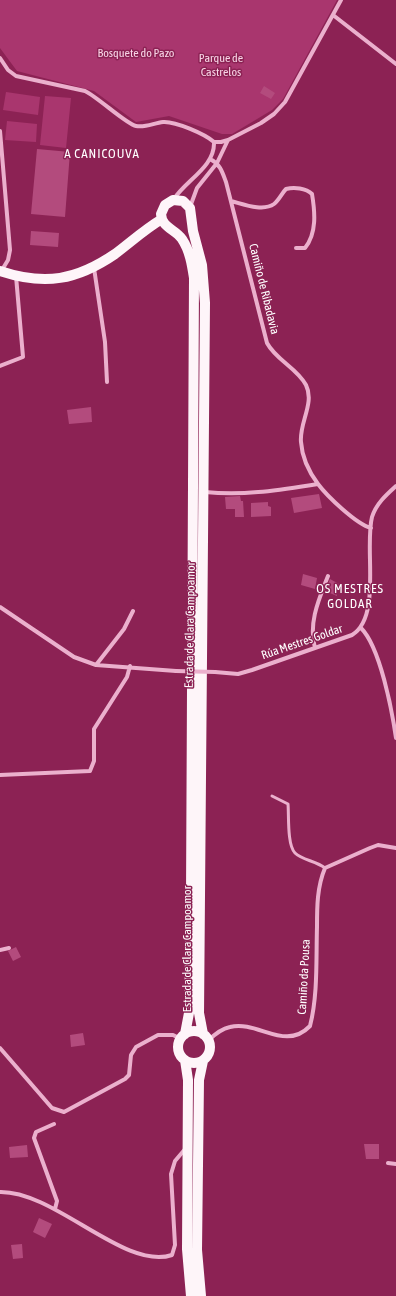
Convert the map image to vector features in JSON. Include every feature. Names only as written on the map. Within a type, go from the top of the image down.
[{"type":"main road","points":[[1,271],[16,276],[49,280],[60,279],[94,268],[162,219],[162,209],[165,205],[173,200],[183,201],[191,213],[187,227],[177,231],[172,230]]},
{"type":"main road","name":"Estrada de Clara Campoamor","points":[[191,213],[193,231],[204,277],[204,492],[199,1013],[210,1045],[209,1054],[202,1061],[199,1080],[197,1250],[201,1296]]},
{"type":"main road","name":"Estrada de Clara Campoamor","points":[[162,219],[165,226],[181,238],[186,246],[194,278],[189,1013],[179,1050],[185,1060],[188,1080],[187,1249],[192,1296]]},
{"type":"main road","points":[[183,1036],[194,1031],[206,1037]]},
{"type":"main road","points":[[185,1060],[194,1063],[202,1061]]},
{"type":"street","points":[[0,58],[8,70],[16,76],[85,91],[95,96],[133,125],[143,126],[169,122],[208,137],[214,142],[221,142],[261,123],[281,107],[341,0]]},
{"type":"street","points":[[333,15],[396,64]]},
{"type":"street","points":[[0,131],[10,250],[8,260],[1,271]]},
{"type":"street","points":[[191,213],[197,188],[217,163],[228,140]]},
{"type":"street","points":[[173,200],[210,159],[214,142]]},
{"type":"street","points":[[210,159],[217,163]]},
{"type":"street","name":"Camiño de Ribadavia","points":[[217,163],[223,173],[231,201],[267,343],[271,350],[306,385],[309,400],[300,441],[304,461],[318,484],[347,512],[363,525],[371,528]]},
{"type":"street","points":[[231,201],[251,206],[270,206],[275,203],[286,189],[292,188],[309,191],[312,194],[315,221],[312,234],[305,248],[296,248]]},
{"type":"street","points":[[94,268],[106,354],[107,382]]},
{"type":"street","points":[[0,366],[23,357],[16,276]]},
{"type":"street","points":[[204,492],[233,494],[265,493],[318,484]]},
{"type":"street","name":"Rúa Mestres Goldar","points":[[0,607],[74,657],[96,665],[238,674],[352,635],[361,628],[364,624],[368,607],[372,519],[378,505],[396,486]]},
{"type":"street","points":[[315,648],[312,636],[316,606],[328,576]]},
{"type":"street","points":[[96,665],[124,629],[133,611]]},
{"type":"street","points":[[361,628],[369,638],[375,653],[394,711],[396,738]]},
{"type":"street","points":[[0,775],[90,771],[94,761],[94,729],[127,677],[130,666]]},
{"type":"street","points":[[325,868],[370,848],[378,846],[396,848]]},
{"type":"street","name":"Camiño da Pousa","points":[[206,1037],[230,1027],[244,1027],[282,1036],[299,1034],[310,1026],[314,1002],[317,905],[325,868]]},
{"type":"street","points":[[0,950],[9,948]]},
{"type":"street","points":[[0,1048],[52,1108],[64,1112],[125,1079],[129,1075],[131,1055],[136,1047],[158,1035],[183,1036]]},
{"type":"street","points":[[54,1124],[36,1132],[34,1138],[57,1201],[55,1209]]},
{"type":"street","points":[[0,1192],[23,1196],[71,1217],[93,1233],[126,1248],[148,1256],[163,1258],[172,1255],[175,1231],[171,1174],[175,1161],[188,1146]]},
{"type":"street","points":[[388,1163],[396,1164]]},
{"type":"lane","points":[[272,796],[288,804],[290,845],[295,853],[319,863],[325,868]]},
{"type":"green space","name":"Parque de Castrelos","points":[[0,0],[337,0],[283,99],[272,110],[232,134],[222,134],[169,116],[136,122],[94,91],[17,71],[0,48]]},
{"type":"green space","points":[[6,92],[40,97],[38,115],[3,110]]},
{"type":"green space","points":[[45,96],[71,98],[66,148],[40,145]]},
{"type":"green space","points":[[7,121],[37,124],[36,142],[5,140]]},
{"type":"building","points":[[264,86],[275,93],[271,99],[260,93]]},
{"type":"building","points":[[37,149],[70,152],[65,217],[31,214]]},
{"type":"building","points":[[31,231],[59,233],[58,247],[30,245]]},
{"type":"building","points":[[91,407],[92,422],[69,424],[67,410]]},
{"type":"building","points":[[319,494],[322,508],[294,513],[291,498]]},
{"type":"building","points":[[240,496],[241,501],[243,501],[244,517],[235,517],[235,509],[226,509],[225,497]]},
{"type":"building","points":[[268,502],[268,506],[271,507],[271,516],[251,517],[251,503]]},
{"type":"building","points":[[303,574],[317,578],[315,589],[301,585]]},
{"type":"building","points":[[330,579],[339,584],[339,587],[336,589],[337,596],[325,591]]},
{"type":"building","points":[[16,947],[21,957],[13,961],[8,951]]},
{"type":"building","points":[[83,1033],[85,1045],[71,1047],[70,1035]]},
{"type":"building","points":[[364,1144],[379,1144],[379,1159],[366,1159]]},
{"type":"building","points":[[27,1145],[28,1157],[10,1158],[9,1147]]},
{"type":"building","points":[[39,1218],[52,1224],[45,1238],[33,1232]]},
{"type":"building","points":[[22,1244],[23,1258],[13,1259],[11,1245]]},
{"type":"district","name":"A CANICOUVA","points":[[102,154]]},
{"type":"district","name":"OS MESTRES GOLDAR","points":[[350,596]]},
{"type":"park label","name":"Bosquete do Pazo","points":[[136,53]]}]
